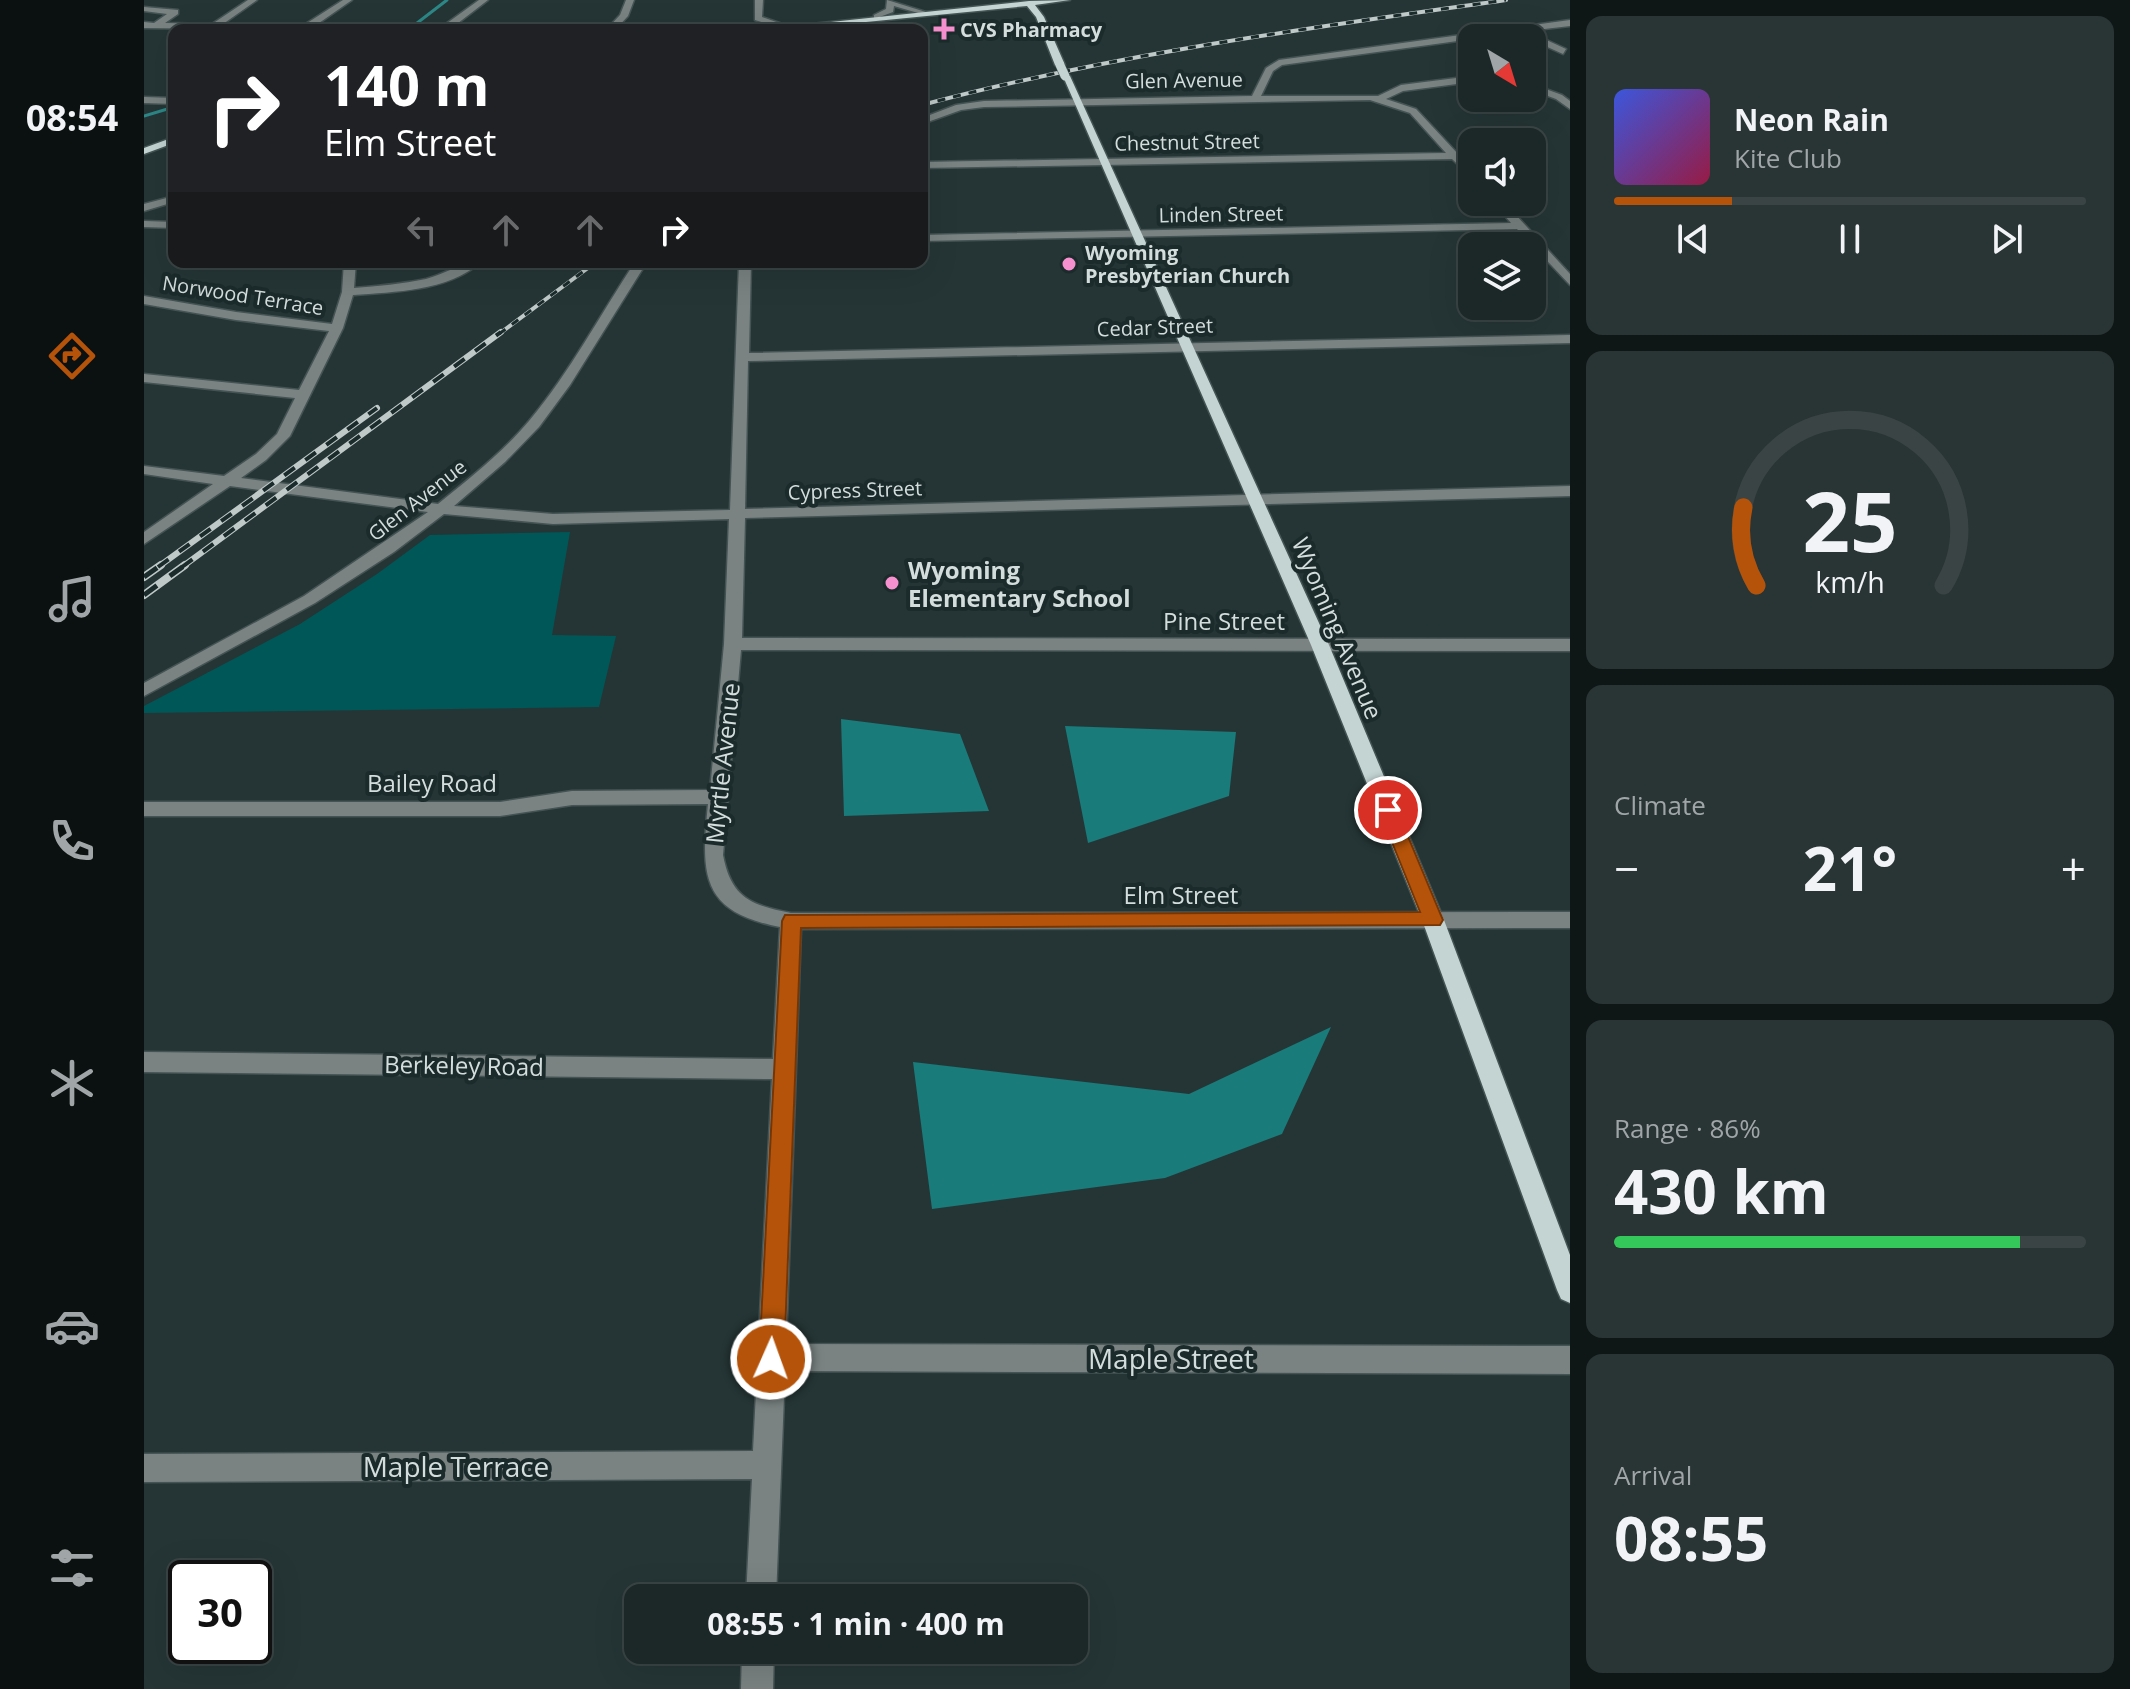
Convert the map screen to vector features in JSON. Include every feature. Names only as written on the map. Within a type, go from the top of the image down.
[{"type":"main road","points":[[810,24],[1066,0]]},
{"type":"main road","name":"Wyoming Avenue","points":[[1027,2],[1040,17],[1134,234],[1257,499],[1320,645],[1433,920],[1570,1290]]},
{"type":"main road","points":[[144,151],[168,142]]},
{"type":"street","points":[[217,24],[253,0]]},
{"type":"street","points":[[312,24],[348,0]]},
{"type":"street","points":[[451,24],[484,0]]},
{"type":"street","points":[[616,24],[624,16],[630,0]]},
{"type":"street","points":[[756,24],[759,0]]},
{"type":"street","points":[[877,17],[890,10],[892,1],[925,13]]},
{"type":"street","points":[[144,9],[175,12],[156,25]]},
{"type":"street","points":[[758,18],[774,24]]},
{"type":"street","name":"Glen Avenue","points":[[1546,26],[1570,23]]},
{"type":"street","points":[[144,25],[168,25]]},
{"type":"street","name":"Glen Avenue","points":[[928,119],[971,105],[1255,99],[1269,70],[1279,63],[1458,38]]},
{"type":"street","points":[[1546,43],[1563,51]]},
{"type":"street","points":[[1255,99],[1381,98],[1410,86],[1458,81]]},
{"type":"street","points":[[1546,92],[1570,106]]},
{"type":"street","points":[[1381,98],[1413,111],[1458,161]]},
{"type":"street","points":[[144,100],[168,99]]},
{"type":"street","name":"Chestnut Street","points":[[928,165],[1453,156]]},
{"type":"street","points":[[144,208],[168,201]]},
{"type":"street","points":[[1511,216],[1570,281]]},
{"type":"street","points":[[144,224],[168,225]]},
{"type":"street","name":"Linden Street","points":[[928,238],[1521,226]]},
{"type":"street","points":[[144,539],[261,457],[283,436],[337,328],[348,292],[350,268]]},
{"type":"street","points":[[348,292],[436,281],[466,268]]},
{"type":"street","name":"Glen Avenue","points":[[144,690],[310,599],[382,553],[505,455],[567,382],[637,268]]},
{"type":"street","name":"Myrtle Avenue","points":[[745,268],[733,644],[713,855],[715,873],[725,892],[741,908],[765,917],[791,921]]},
{"type":"street","name":"Norwood Terrace","points":[[144,300],[236,316],[337,328]]},
{"type":"street","name":"Cedar Street","points":[[741,357],[1570,339]]},
{"type":"street","points":[[144,378],[304,395]]},
{"type":"street","name":"Cypress Street","points":[[144,470],[441,509],[553,519],[1570,491]]},
{"type":"street","name":"Pine Street","points":[[733,644],[1570,645]]},
{"type":"street","name":"Bailey Road","points":[[144,809],[500,809],[572,798],[720,797]]},
{"type":"street","name":"Elm Street","points":[[791,921],[1570,920]]},
{"type":"street","points":[[762,1584],[791,921]]},
{"type":"street","name":"Berkeley Road","points":[[144,1062],[784,1069]]},
{"type":"street","name":"Maple Street","points":[[771,1359],[835,1356],[1570,1360]]},
{"type":"street","name":"Maple Terrace","points":[[144,1468],[767,1465]]},
{"type":"street","points":[[757,1689],[758,1664]]},
{"type":"shaded area","points":[[570,532],[552,635],[616,636],[599,707],[144,713],[144,706],[300,624],[430,535]]},
{"type":"shaded area","points":[[841,719],[960,734],[989,811],[844,816]]},
{"type":"shaded area","points":[[1065,726],[1236,732],[1229,796],[1088,843]]},
{"type":"shaded area","points":[[1331,1027],[1282,1134],[1165,1178],[932,1209],[913,1062],[1189,1094]]},
{"type":"waterway","points":[[416,24],[447,0]]},
{"type":"waterway","points":[[144,116],[168,109]]},
{"type":"railway","points":[[928,104],[1139,57],[1506,0]]},
{"type":"railway","points":[[499,334],[588,268]]},
{"type":"railway","points":[[182,567],[501,332]]},
{"type":"railway","points":[[158,567],[377,408]]},
{"type":"railway","points":[[144,577],[161,565]]},
{"type":"railway","points":[[144,595],[185,565]]},
{"type":"place","name":"CVS Pharmacy","points":[[944,29]]},
{"type":"place","name":"Wyoming Presbyterian Church","points":[[1069,264]]},
{"type":"place","name":"Wyoming Elementary School","points":[[892,583]]},
{"type":"route","points":[[771,1359],[791,921],[1433,920],[1388,810]]}]
